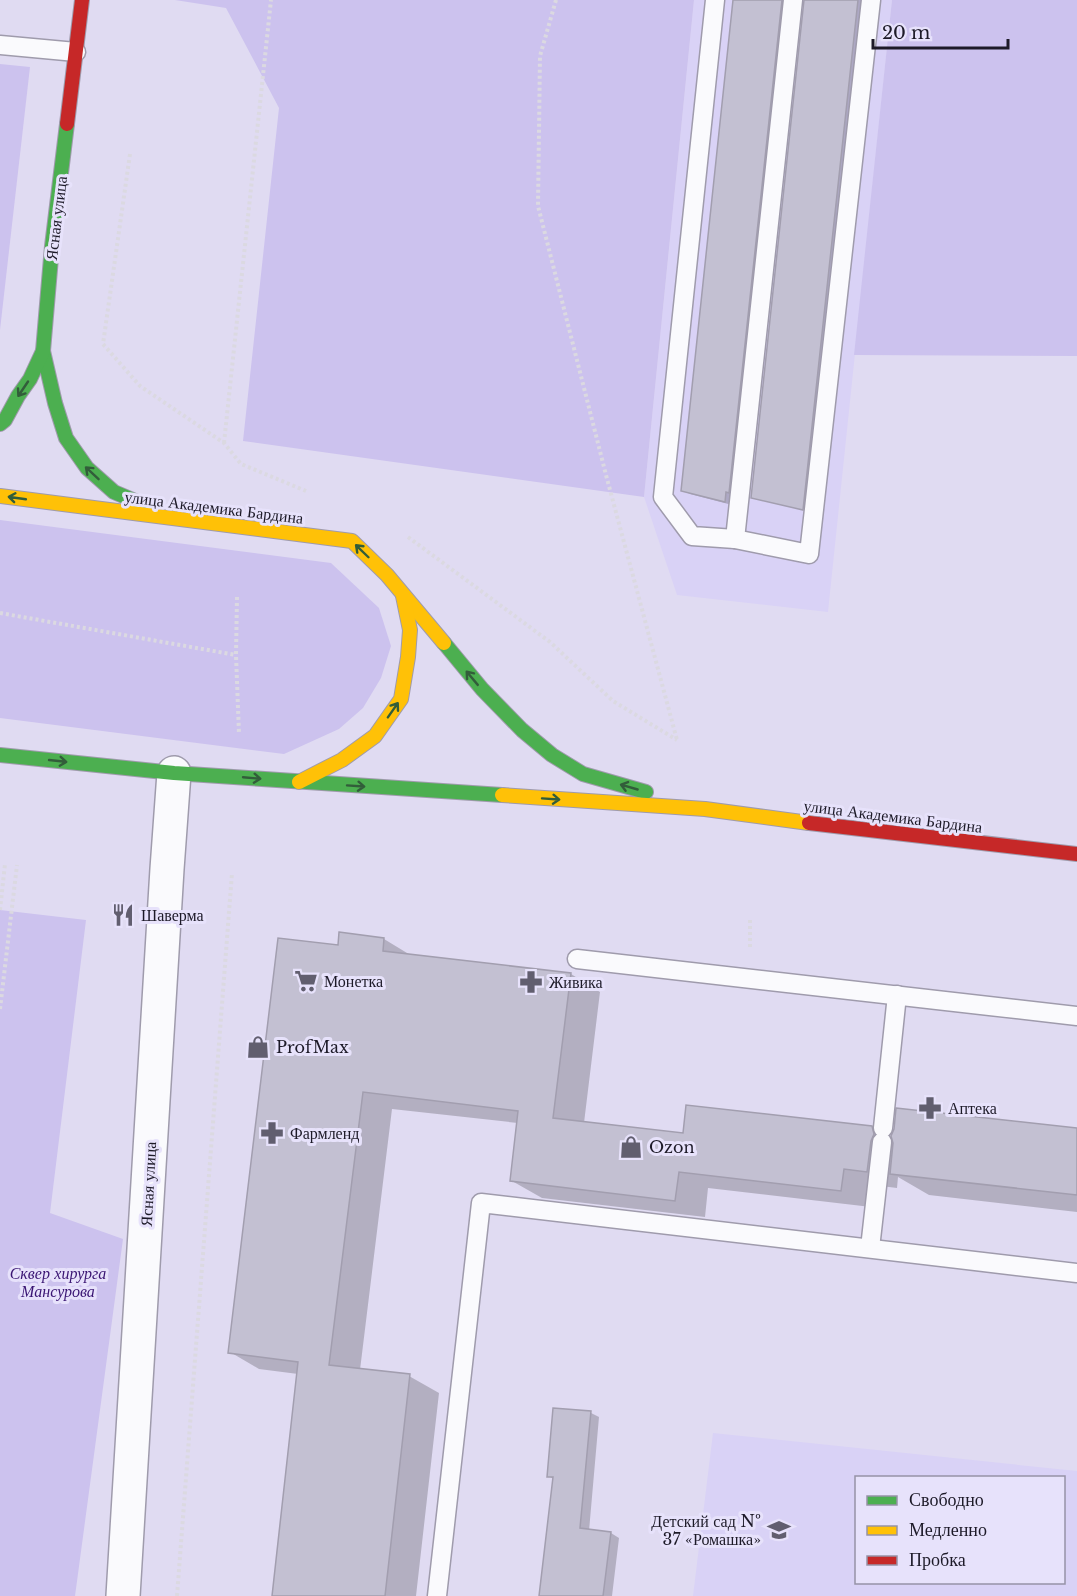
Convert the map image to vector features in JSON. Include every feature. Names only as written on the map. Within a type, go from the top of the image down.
[{"type":"street","name":"Ясная улица","points":[[0,424],[5,420],[30,379],[43,351],[52,246],[82,0]]},
{"type":"street","points":[[43,351],[66,438],[87,468],[114,492],[179,520]]},
{"type":"street","name":"улица Академика Бардина","points":[[0,496],[352,541],[387,575],[482,689],[522,730],[552,755],[584,774],[705,809]]},
{"type":"street","name":"улица Академика Бардина","points":[[298,782],[342,760],[375,736],[401,699],[410,630],[402,594]]},
{"type":"street","name":"улица Академика Бардина","points":[[0,755],[174,773],[705,809],[1077,854]]},
{"type":"street","name":"Ясная улица","points":[[123,1596],[174,773]]},
{"type":"lane","points":[[715,0],[663,497],[692,536],[735,539],[809,554],[871,0]]},
{"type":"lane","points":[[735,539],[793,0]]},
{"type":"lane","points":[[0,45],[76,52]]},
{"type":"lane","points":[[577,959],[1077,1016]]},
{"type":"lane","points":[[870,1248],[897,995]]},
{"type":"lane","points":[[437,1596],[481,1203],[1077,1273]]},
{"type":"path","points":[[224,443],[271,0]]},
{"type":"path","points":[[402,534],[412,538],[550,642],[613,701],[677,740],[609,487],[538,206],[540,56],[556,0]]},
{"type":"path","points":[[130,154],[103,344],[140,386],[224,443],[241,464],[310,493]]},
{"type":"path","points":[[237,597],[236,655],[239,734]]},
{"type":"path","points":[[0,612],[236,655]]},
{"type":"path","points":[[0,910],[6,864]]},
{"type":"path","points":[[0,1009],[17,866]]},
{"type":"path","points":[[177,1596],[232,873]]},
{"type":"shaded area","points":[[694,0],[892,0],[828,612],[677,595],[644,497]]},
{"type":"shaded area","name":"Детский сад № 37 «Ромашка»","points":[[713,1433],[1077,1471],[1077,1596],[693,1596]]},
{"type":"green space","points":[[175,0],[694,0],[644,497],[243,441],[279,108],[226,8]]},
{"type":"green space","points":[[892,0],[1077,0],[1077,356],[854,355]]},
{"type":"green space","points":[[0,64],[30,67],[0,330]]},
{"type":"green space","points":[[0,520],[331,563],[379,608],[391,646],[381,678],[363,708],[339,729],[284,754],[0,718]]},
{"type":"green space","name":"Сквер хирурга Мансурова","points":[[0,910],[86,920],[50,1213],[123,1239],[75,1596],[0,1596]]},
{"type":"building","points":[[733,0],[782,0],[729,493],[726,492],[725,502],[681,491]]},
{"type":"building","points":[[804,0],[858,0],[803,510],[751,498]]},
{"type":"building","points":[[339,932],[384,938],[383,951],[571,973],[553,1118],[683,1133],[686,1105],[872,1126],[874,1134],[867,1172],[844,1169],[841,1191],[679,1172],[675,1201],[510,1181],[518,1111],[363,1092],[329,1365],[410,1374],[385,1596],[272,1596],[298,1362],[228,1353],[278,938],[338,945]]},
{"type":"building","points":[[896,1108],[1077,1128],[1077,1195],[890,1174],[893,1143],[891,1136]]},
{"type":"building","points":[[553,1408],[591,1411],[580,1528],[611,1532],[603,1596],[539,1596],[553,1477],[547,1477]]},
{"type":"traffic: fast","points":[[0,424],[5,420],[30,379],[43,351],[52,246],[67,124]]},
{"type":"traffic: fast","points":[[43,351],[66,438],[87,468],[114,492],[147,506]]},
{"type":"traffic: fast","points":[[444,643],[482,689],[522,730],[552,755],[583,774],[646,792]]},
{"type":"traffic: fast","points":[[0,755],[174,773],[502,795]]},
{"type":"traffic: slow","points":[[0,496],[352,541],[387,575],[444,643]]},
{"type":"traffic: slow","points":[[299,782],[342,760],[375,736],[401,699],[410,630],[403,596]]},
{"type":"traffic: slow","points":[[502,795],[705,809],[809,823]]},
{"type":"traffic: jam","points":[[67,124],[82,0]]},
{"type":"traffic: jam","points":[[809,823],[1077,854]]},
{"type":"place","name":"Шаверма","points":[[123,915]]},
{"type":"place","name":"Монетка","points":[[306,981]]},
{"type":"place","name":"Живика","points":[[531,982]]},
{"type":"place","name":"ProfMax","points":[[258,1047]]},
{"type":"place","name":"Аптека","points":[[930,1108]]},
{"type":"place","name":"Фармленд","points":[[272,1133]]},
{"type":"place","name":"Ozon","points":[[631,1147]]},
{"type":"place","name":"Детский сад № 37 «Ромашка»","points":[[779,1530]]}]
